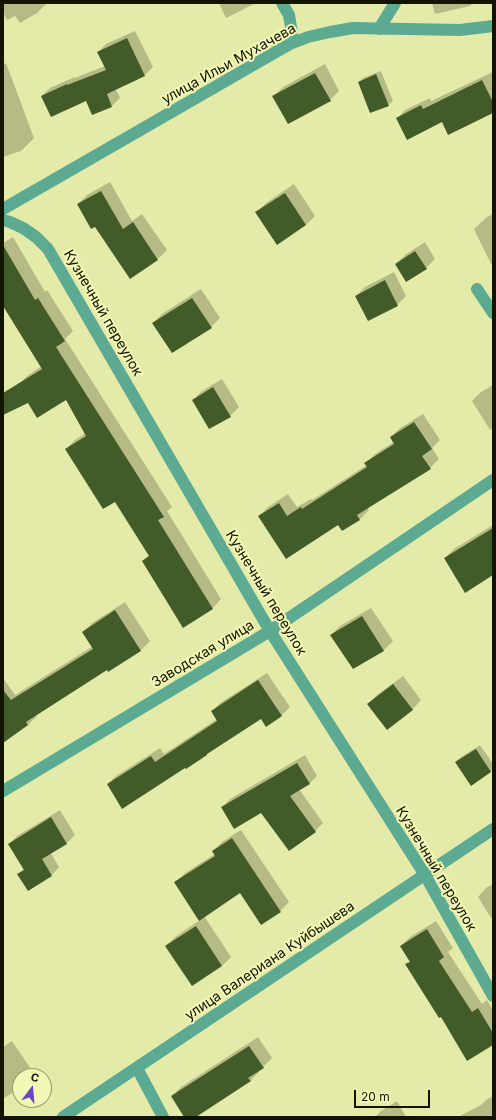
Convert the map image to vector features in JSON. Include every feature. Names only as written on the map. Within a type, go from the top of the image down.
[{"type":"street","points":[[282,3],[289,15],[292,35],[290,44]]},
{"type":"street","points":[[379,29],[395,3]]},
{"type":"street","name":"улица Ильи Мухачева","points":[[3,209],[290,44],[308,37],[353,28],[460,30],[493,26]]},
{"type":"street","name":"Кузнечный переулок","points":[[3,220],[24,228],[48,249],[270,631],[425,876],[493,996]]},
{"type":"street","points":[[477,289],[493,313]]},
{"type":"street","name":"Заводская улица","points":[[3,791],[270,631],[493,480]]},
{"type":"street","name":"улица Валериана Куйбышева","points":[[63,1117],[425,876],[493,829]]},
{"type":"street","points":[[137,1068],[163,1117]]},
{"type":"building","points":[[127,38],[145,76],[107,94],[112,107],[92,115],[86,101],[51,117],[41,96],[67,84],[106,70],[97,52]]},
{"type":"building","points":[[315,73],[331,101],[288,124],[272,96]]},
{"type":"building","points":[[376,74],[389,106],[370,113],[358,82]]},
{"type":"building","points":[[482,80],[493,102],[493,113],[448,135],[442,122],[407,140],[396,118],[421,105],[423,109]]},
{"type":"building","points":[[101,191],[123,229],[133,222],[158,260],[130,279],[95,227],[91,229],[77,204]]},
{"type":"building","points":[[285,193],[306,225],[277,245],[255,212]]},
{"type":"building","points":[[3,245],[35,300],[38,298],[65,341],[56,347],[164,517],[158,520],[213,609],[183,628],[142,561],[149,556],[115,502],[103,509],[65,449],[86,436],[66,400],[37,418],[28,403],[3,415],[3,393],[42,369],[3,306]]},
{"type":"building","points":[[415,251],[427,269],[406,282],[395,264]]},
{"type":"building","points":[[385,280],[398,306],[368,321],[355,296]]},
{"type":"building","points":[[192,298],[212,328],[172,353],[152,323]]},
{"type":"building","points":[[213,387],[231,417],[209,429],[192,400]]},
{"type":"building","points":[[414,422],[432,449],[422,456],[431,469],[357,515],[360,520],[342,531],[338,525],[286,559],[258,516],[279,503],[287,516],[301,507],[302,509],[367,467],[364,463],[394,444],[390,437]]},
{"type":"building","points":[[493,528],[493,575],[465,593],[444,558]]},
{"type":"building","points":[[115,610],[141,651],[108,672],[107,670],[26,722],[28,725],[3,743],[3,690],[11,700],[93,649],[82,632]]},
{"type":"building","points":[[362,616],[384,651],[353,669],[330,635]]},
{"type":"building","points":[[258,680],[282,716],[266,727],[261,719],[186,769],[185,768],[122,809],[107,784],[151,756],[155,762],[217,721],[211,711]]},
{"type":"building","points":[[393,684],[413,710],[387,730],[367,704]]},
{"type":"building","points":[[476,749],[491,772],[471,786],[455,762]]},
{"type":"building","points":[[297,763],[310,784],[290,796],[316,832],[289,851],[261,813],[234,829],[221,807]]},
{"type":"building","points":[[51,817],[67,844],[42,859],[52,876],[28,891],[17,874],[24,870],[8,844]]},
{"type":"building","points":[[232,838],[281,912],[261,925],[240,893],[199,921],[174,882],[215,856],[212,851]]},
{"type":"building","points":[[196,926],[222,966],[192,986],[165,946]]},
{"type":"building","points":[[427,929],[444,957],[439,961],[472,1012],[478,1008],[493,1033],[493,1045],[467,1061],[441,1017],[439,1018],[405,964],[410,962],[400,946]]},
{"type":"building","points":[[249,1046],[264,1068],[248,1078],[251,1081],[196,1117],[184,1117],[171,1096]]}]
